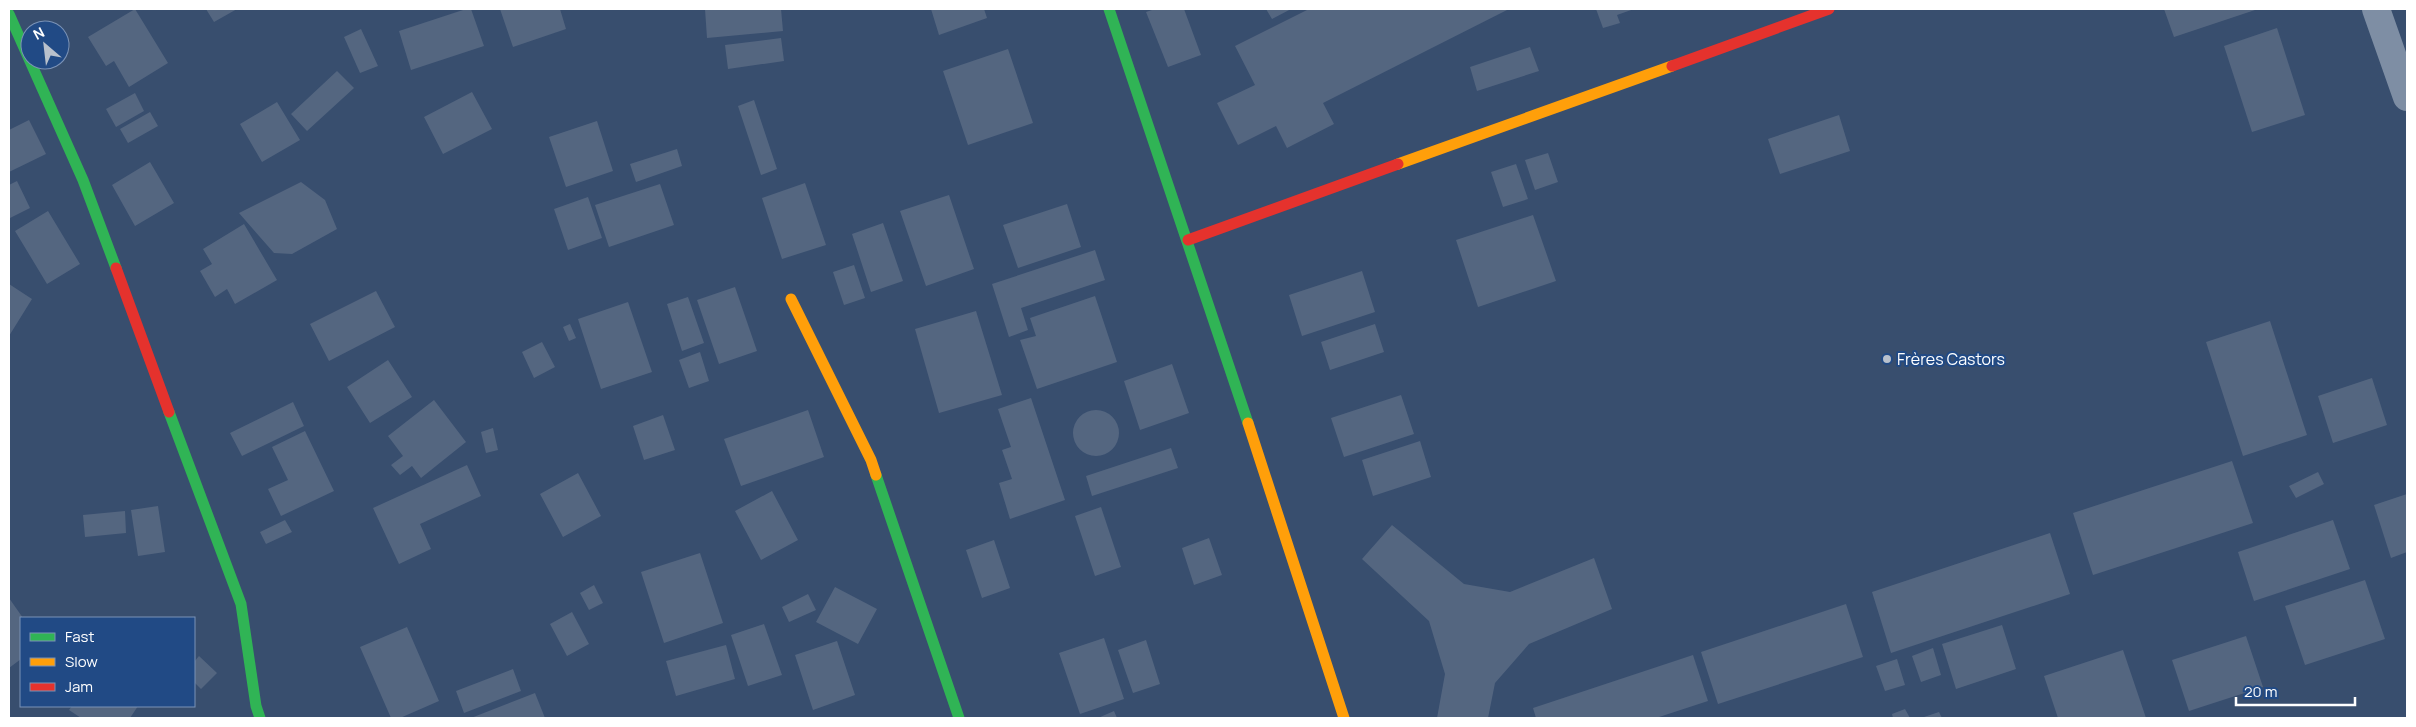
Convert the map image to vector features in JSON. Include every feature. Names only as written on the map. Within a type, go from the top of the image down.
[{"type":"street","points":[[1109,9],[1188,240],[1344,718]]},
{"type":"street","points":[[1188,240],[1829,9]]},
{"type":"street","points":[[2376,9],[2407,97]]},
{"type":"street","points":[[9,14],[83,180],[241,604],[256,706],[260,718]]},
{"type":"street","points":[[791,299],[871,460],[959,718]]},
{"type":"building","points":[[135,9],[168,63],[129,87],[114,61],[106,66],[88,37]]},
{"type":"building","points":[[206,9],[237,9],[214,22]]},
{"type":"building","points":[[471,9],[484,46],[411,70],[399,31]]},
{"type":"building","points":[[500,9],[560,9],[566,29],[513,47]]},
{"type":"building","points":[[705,9],[781,9],[783,31],[707,38]]},
{"type":"building","points":[[931,9],[984,9],[987,18],[939,35]]},
{"type":"building","points":[[1155,9],[1184,9],[1201,55],[1168,67],[1146,12]]},
{"type":"building","points":[[1266,9],[1291,9],[1272,19]]},
{"type":"building","points":[[1309,9],[1509,9],[1323,103],[1334,124],[1287,148],[1276,126],[1238,145],[1217,103],[1255,85],[1235,46]]},
{"type":"building","points":[[1596,9],[1634,9],[1617,15],[1620,23],[1603,28]]},
{"type":"building","points":[[2164,9],[2258,9],[2174,37]]},
{"type":"building","points":[[2277,28],[2305,115],[2252,132],[2224,46]]},
{"type":"building","points":[[361,29],[378,66],[360,73],[344,37]]},
{"type":"building","points":[[781,38],[784,61],[728,69],[725,45]]},
{"type":"building","points":[[1530,47],[1539,71],[1477,91],[1470,67]]},
{"type":"building","points":[[1008,49],[1033,123],[968,145],[943,71]]},
{"type":"building","points":[[337,71],[354,88],[307,131],[291,114]]},
{"type":"building","points":[[472,92],[492,129],[443,154],[424,117]]},
{"type":"building","points":[[135,93],[144,111],[116,127],[106,109]]},
{"type":"building","points":[[754,100],[777,169],[761,175],[738,106]]},
{"type":"building","points":[[277,102],[300,140],[262,162],[240,124]]},
{"type":"building","points":[[150,112],[158,126],[128,143],[120,129]]},
{"type":"building","points":[[1839,115],[1850,151],[1780,174],[1768,139]]},
{"type":"building","points":[[29,120],[46,154],[9,172],[9,130]]},
{"type":"building","points":[[597,121],[613,171],[566,187],[549,137]]},
{"type":"building","points":[[677,149],[682,166],[636,182],[630,164]]},
{"type":"building","points":[[1548,153],[1558,182],[1535,190],[1525,160]]},
{"type":"building","points":[[150,162],[174,203],[135,226],[112,185]]},
{"type":"building","points":[[1516,164],[1528,199],[1503,207],[1491,172]]},
{"type":"building","points":[[17,181],[30,208],[10,218],[9,185]]},
{"type":"building","points":[[301,182],[325,200],[337,229],[292,254],[274,253],[239,213]]},
{"type":"building","points":[[805,183],[826,245],[782,259],[762,198]]},
{"type":"building","points":[[660,184],[674,225],[609,247],[595,205]]},
{"type":"building","points":[[949,195],[974,269],[926,286],[900,211]]},
{"type":"building","points":[[588,197],[602,238],[568,250],[554,209]]},
{"type":"building","points":[[1067,204],[1081,247],[1018,268],[1003,225]]},
{"type":"building","points":[[48,211],[80,264],[47,284],[15,231]]},
{"type":"building","points":[[1533,215],[1556,281],[1478,307],[1456,240]]},
{"type":"building","points":[[883,223],[903,281],[871,292],[852,234]]},
{"type":"building","points":[[244,224],[277,280],[235,304],[227,289],[215,297],[200,271],[212,264],[203,249]]},
{"type":"building","points":[[1095,250],[1105,280],[1021,308],[1028,330],[1009,337],[992,284]]},
{"type":"building","points":[[854,265],[865,298],[844,305],[833,272]]},
{"type":"building","points":[[1362,271],[1375,312],[1302,336],[1289,295]]},
{"type":"building","points":[[9,284],[32,299],[9,336]]},
{"type":"building","points":[[735,287],[757,351],[719,364],[697,300]]},
{"type":"building","points":[[376,291],[395,327],[329,361],[310,324]]},
{"type":"building","points":[[1095,296],[1117,362],[1037,389],[1020,340],[1036,336],[1030,318]]},
{"type":"building","points":[[688,297],[704,343],[682,351],[667,304]]},
{"type":"building","points":[[628,302],[652,372],[601,389],[578,319]]},
{"type":"building","points":[[976,311],[1002,395],[939,413],[915,329]]},
{"type":"building","points":[[2270,321],[2307,435],[2243,456],[2206,342]]},
{"type":"building","points":[[570,324],[576,338],[569,341],[563,327]]},
{"type":"building","points":[[1375,324],[1384,352],[1330,370],[1321,342]]},
{"type":"building","points":[[542,342],[555,367],[534,378],[522,352]]},
{"type":"building","points":[[700,352],[709,381],[689,388],[679,360]]},
{"type":"building","points":[[388,360],[412,397],[370,423],[347,387]]},
{"type":"building","points":[[1172,364],[1189,413],[1140,430],[1124,381]]},
{"type":"building","points":[[2372,378],[2387,425],[2333,443],[2318,396]]},
{"type":"building","points":[[1401,395],[1414,434],[1344,457],[1331,418]]},
{"type":"building","points":[[1031,398],[1065,500],[1010,519],[999,483],[1012,479],[1002,450],[1011,447],[998,409]]},
{"type":"building","points":[[434,400],[466,442],[421,478],[412,466],[400,475],[391,465],[403,456],[388,436]]},
{"type":"building","points":[[293,402],[304,426],[242,456],[230,433]]},
{"type":"building","points":[[808,410],[824,457],[741,486],[724,439]]},
{"type":"building","points":[[1101,410],[1113,416],[1118,424],[1118,442],[1113,450],[1105,455],[1091,456],[1079,450],[1074,442],[1073,428],[1079,416],[1087,411]]},
{"type":"building","points":[[663,415],[675,450],[644,460],[633,426]]},
{"type":"building","points":[[493,428],[498,450],[486,453],[481,432]]},
{"type":"building","points":[[305,431],[334,491],[281,516],[268,489],[288,480],[272,447]]},
{"type":"building","points":[[1420,441],[1431,477],[1373,496],[1362,460]]},
{"type":"building","points":[[1171,448],[1178,468],[1092,496],[1086,476]]},
{"type":"building","points":[[2232,461],[2253,523],[2093,575],[2073,513]]},
{"type":"building","points":[[467,465],[481,496],[420,524],[431,549],[399,564],[373,508]]},
{"type":"building","points":[[2318,472],[2324,484],[2296,498],[2289,486]]},
{"type":"building","points":[[578,473],[601,516],[563,537],[540,494]]},
{"type":"building","points":[[772,491],[798,540],[761,560],[735,511]]},
{"type":"building","points":[[2407,494],[2407,552],[2391,558],[2374,505]]},
{"type":"building","points":[[158,506],[165,552],[138,556],[131,510]]},
{"type":"building","points":[[1101,507],[1121,567],[1095,576],[1075,516]]},
{"type":"building","points":[[125,511],[126,533],[85,537],[83,515]]},
{"type":"building","points":[[285,520],[292,532],[266,544],[260,532]]},
{"type":"building","points":[[2333,520],[2350,569],[2254,601],[2238,552]]},
{"type":"building","points":[[1392,525],[1464,584],[1510,592],[1594,558],[1612,609],[1529,644],[1495,683],[1488,718],[1437,718],[1445,674],[1429,621],[1362,559]]},
{"type":"building","points":[[2050,533],[2070,594],[1891,653],[1872,592]]},
{"type":"building","points":[[1209,538],[1222,575],[1194,585],[1182,548]]},
{"type":"building","points":[[994,540],[1010,588],[982,598],[966,550]]},
{"type":"building","points":[[700,553],[723,623],[664,643],[641,572]]},
{"type":"building","points":[[2365,580],[2385,639],[2305,665],[2285,606]]},
{"type":"building","points":[[594,585],[603,603],[589,610],[580,593]]},
{"type":"building","points":[[835,587],[877,609],[858,644],[816,622]]},
{"type":"building","points":[[808,594],[816,610],[789,622],[782,607]]},
{"type":"building","points":[[9,598],[22,617],[20,617],[20,660],[9,668]]},
{"type":"building","points":[[1846,604],[1863,657],[1718,704],[1701,652]]},
{"type":"building","points":[[572,612],[589,644],[567,656],[550,624]]},
{"type":"building","points":[[764,624],[782,675],[748,686],[731,635]]},
{"type":"building","points":[[2002,625],[2016,669],[1956,689],[1942,644]]},
{"type":"building","points":[[407,627],[439,701],[400,718],[391,718],[360,647]]},
{"type":"building","points":[[2246,636],[2263,687],[2189,711],[2172,660]]},
{"type":"building","points":[[1104,638],[1124,699],[1080,714],[1059,653]]},
{"type":"building","points":[[1146,640],[1160,684],[1133,693],[1118,650]]},
{"type":"building","points":[[837,641],[855,695],[813,710],[795,655]]},
{"type":"building","points":[[726,645],[735,679],[676,696],[666,661]]},
{"type":"building","points":[[1933,648],[1941,675],[1921,682],[1912,656]]},
{"type":"building","points":[[2123,650],[2146,718],[2058,718],[2044,676]]},
{"type":"building","points":[[1693,655],[1708,701],[1656,718],[1536,718],[1533,708]]},
{"type":"building","points":[[199,656],[217,673],[201,689],[195,683],[195,661]]},
{"type":"building","points":[[1897,659],[1905,685],[1885,691],[1876,666]]},
{"type":"building","points":[[513,669],[521,691],[464,713],[456,691]]},
{"type":"building","points":[[535,693],[545,718],[471,718]]},
{"type":"building","points":[[71,707],[137,707],[130,718],[81,718],[69,710]]},
{"type":"building","points":[[1905,709],[1910,718],[1893,718],[1892,714]]},
{"type":"building","points":[[1114,711],[1117,718],[1098,718]]},
{"type":"building","points":[[1939,712],[1942,718],[1921,718]]},
{"type":"traffic: fast","points":[[1109,9],[1248,423]]},
{"type":"traffic: fast","points":[[9,14],[83,180],[116,268]]},
{"type":"traffic: fast","points":[[169,412],[241,604],[256,706],[260,718]]},
{"type":"traffic: fast","points":[[876,475],[959,718]]},
{"type":"traffic: slow","points":[[1398,164],[1672,66]]},
{"type":"traffic: slow","points":[[791,299],[871,460],[876,475]]},
{"type":"traffic: slow","points":[[1248,423],[1344,718]]},
{"type":"traffic: jam","points":[[1672,66],[1829,9]]},
{"type":"traffic: jam","points":[[1188,240],[1398,164]]},
{"type":"traffic: jam","points":[[116,268],[169,412]]},
{"type":"place","name":"Frères Castors","points":[[1887,359]]}]
